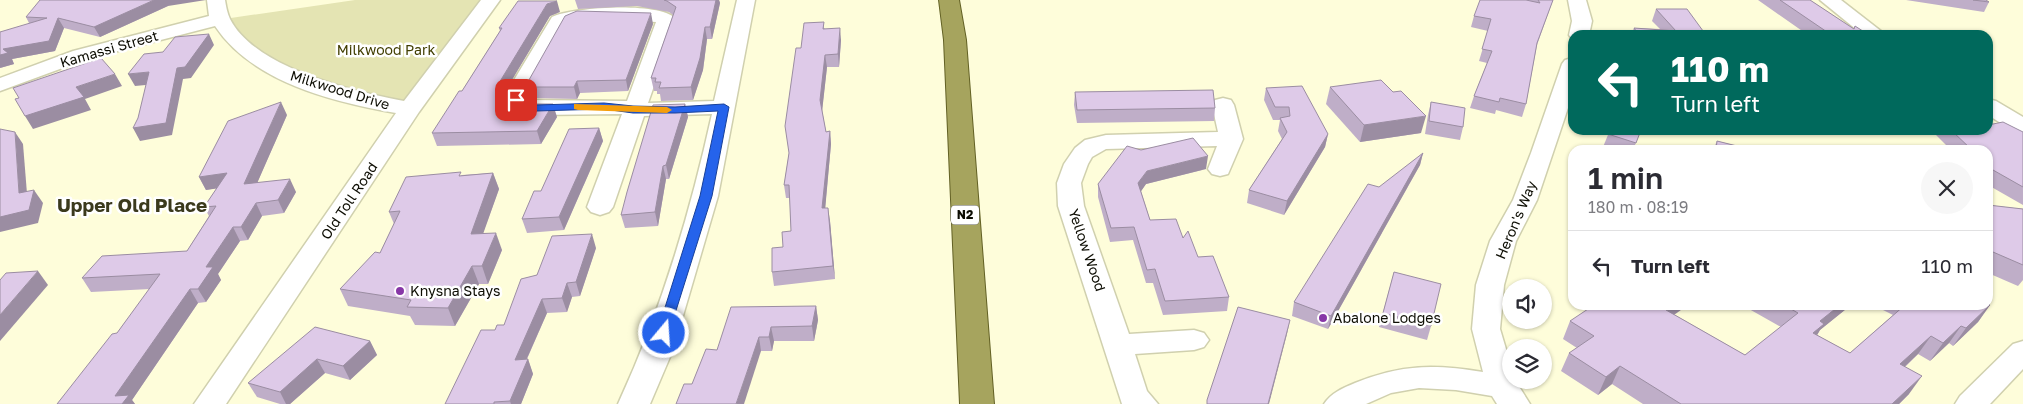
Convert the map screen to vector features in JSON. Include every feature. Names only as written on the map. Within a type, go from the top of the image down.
[{"type":"highway","name":"N2","points":[[948,0],[955,40],[977,404]]},
{"type":"street","name":"Old Toll Road","points":[[210,404],[410,109],[491,0]]},
{"type":"street","points":[[634,404],[658,350],[706,196],[746,0]]},
{"type":"street","points":[[1577,0],[1582,21],[1581,30]]},
{"type":"street","points":[[1829,0],[1869,30]]},
{"type":"street","name":"Milkwood Drive","points":[[218,10],[235,38],[259,59],[288,76],[382,105],[410,109]]},
{"type":"street","name":"Kamassi Street","points":[[0,85],[80,55],[218,10]]},
{"type":"street","points":[[600,207],[633,110],[667,25],[664,17],[589,14],[564,17],[555,24],[516,95],[517,104],[525,107],[604,106],[633,110],[724,107]]},
{"type":"street","name":"Heron's Way","points":[[1508,396],[1486,329],[1490,286],[1503,240],[1525,200],[1544,153],[1568,77]]},
{"type":"street","points":[[1220,169],[1231,139],[1223,105]]},
{"type":"street","points":[[1993,109],[2023,127]]},
{"type":"street","name":"Yellow Wood","points":[[1142,404],[1134,397],[1071,206],[1069,183],[1076,164],[1083,153],[1093,145],[1106,142],[1231,139]]},
{"type":"street","points":[[1117,345],[1194,340]]},
{"type":"street","points":[[1971,404],[2023,351]]},
{"type":"street","points":[[1340,404],[1366,389],[1386,381],[1408,376],[1454,379],[1508,396]]},
{"type":"green space","name":"Milkwood Park","points":[[355,0],[488,0],[408,106],[337,89],[262,58],[224,19]]},
{"type":"building","points":[[40,0],[154,0],[94,27],[58,18],[49,41],[3,49],[8,53],[0,55],[0,32],[47,18],[26,17]]},
{"type":"building","points":[[664,0],[716,0],[710,27],[705,27],[700,58],[691,87],[659,88],[661,82],[655,82],[656,78],[651,78],[676,7]]},
{"type":"building","points":[[1480,0],[1526,0],[1540,3],[1538,0],[1553,0],[1537,43],[1526,104],[1500,98],[1499,102],[1474,96],[1492,51],[1482,49],[1491,19],[1474,16]]},
{"type":"building","points":[[1780,0],[1810,0],[1854,29],[1855,26],[1861,30],[1824,30]]},
{"type":"building","points":[[518,1],[557,1],[547,4],[499,83],[500,92],[504,98],[532,104],[553,104],[537,131],[432,133],[459,91],[462,91],[502,28],[499,28]]},
{"type":"building","points":[[1656,9],[1687,9],[1702,30],[1675,30]]},
{"type":"building","points":[[577,11],[651,13],[626,80],[577,81],[574,87],[525,87],[565,16]]},
{"type":"building","points":[[824,22],[823,29],[840,28],[838,54],[825,55],[820,100],[826,132],[830,131],[822,208],[828,208],[833,266],[772,272],[772,248],[783,247],[782,232],[791,231],[789,185],[784,185],[789,153],[785,126],[796,48],[801,48],[804,23]]},
{"type":"building","points":[[1634,28],[1662,30],[1635,30]]},
{"type":"building","points":[[209,34],[185,67],[177,68],[166,123],[133,128],[138,118],[149,72],[128,74],[144,54],[163,52],[175,37]]},
{"type":"building","points":[[101,58],[115,74],[76,87],[84,97],[25,116],[15,99],[19,98],[13,88]]},
{"type":"building","points":[[1381,80],[1393,92],[1401,91],[1426,116],[1364,125],[1330,87]]},
{"type":"building","points":[[1302,86],[1328,134],[1287,201],[1249,190],[1287,132],[1280,118],[1290,116],[1289,107],[1275,107],[1266,88]]},
{"type":"building","points":[[1213,90],[1215,108],[1077,110],[1075,92]]},
{"type":"building","points":[[281,102],[244,184],[290,179],[278,200],[256,203],[241,227],[233,227],[206,267],[213,267],[198,289],[190,289],[115,396],[129,395],[122,404],[57,404],[112,334],[117,333],[160,274],[82,278],[102,256],[187,251],[216,206],[204,207],[227,173],[199,177],[228,121]]},
{"type":"building","points":[[1431,102],[1465,108],[1463,127],[1429,121]]},
{"type":"building","points":[[685,104],[666,165],[663,166],[655,212],[621,215],[653,105]]},
{"type":"building","points":[[2003,122],[2023,132],[2023,187],[1993,170],[1993,145],[1967,145],[1956,135],[1993,135],[1993,124]]},
{"type":"building","points":[[599,128],[559,217],[522,219],[534,191],[541,191],[569,129]]},
{"type":"building","points":[[0,129],[15,132],[19,193],[34,190],[29,210],[0,217]]},
{"type":"building","points":[[1611,135],[1639,135],[1636,143]]},
{"type":"building","points":[[1193,138],[1208,156],[1147,171],[1138,183],[1150,220],[1176,219],[1183,238],[1188,231],[1198,257],[1213,256],[1229,297],[1165,301],[1155,269],[1147,270],[1134,227],[1111,228],[1098,184],[1127,146],[1141,150]]},
{"type":"building","points":[[1717,141],[1733,145],[1717,145]]},
{"type":"building","points":[[1423,153],[1331,316],[1294,302],[1368,184],[1379,187]]},
{"type":"building","points":[[461,172],[459,176],[493,173],[471,234],[496,233],[482,266],[472,266],[448,308],[407,307],[411,300],[340,289],[375,252],[380,253],[400,211],[389,212],[406,177]]},
{"type":"building","points":[[1993,206],[2023,209],[2023,265],[1993,252]]},
{"type":"building","points":[[592,234],[576,282],[567,283],[562,298],[542,299],[515,360],[528,359],[510,401],[494,402],[494,404],[445,404],[481,330],[495,330],[497,325],[504,325],[521,279],[537,275],[552,236]]},
{"type":"building","points":[[38,271],[0,315],[0,280],[6,273]]},
{"type":"building","points":[[1394,272],[1441,284],[1431,326],[1383,313]]},
{"type":"building","points":[[816,306],[812,326],[771,327],[769,337],[759,337],[736,404],[676,404],[684,384],[692,384],[706,349],[717,350],[731,307]]},
{"type":"building","points":[[1238,307],[1290,320],[1268,404],[1207,404],[1207,400]]},
{"type":"building","points":[[1586,310],[1666,310],[1745,355],[1798,313],[1793,310],[1834,310],[1820,321],[1824,324],[1813,333],[1850,353],[1899,310],[1985,310],[1966,328],[1961,326],[1943,343],[1931,336],[1900,364],[1922,376],[1892,404],[1681,404],[1620,366],[1606,377],[1569,353],[1594,336],[1570,321]]},
{"type":"building","points":[[315,327],[370,341],[343,366],[317,359],[280,392],[248,383]]},
{"type":"slow traffic","points":[[578,107],[604,106],[633,110],[667,110]]},
{"type":"place","name":"Knysna Stays","points":[[400,291]]},
{"type":"place","name":"Abalone Lodges","points":[[1323,318]]},
{"type":"district","name":"Upper Old Place","points":[[132,205]]},
{"type":"route","points":[[516,100],[517,104],[536,108],[604,106],[633,110],[675,110],[724,107],[706,196],[664,333]]}]
